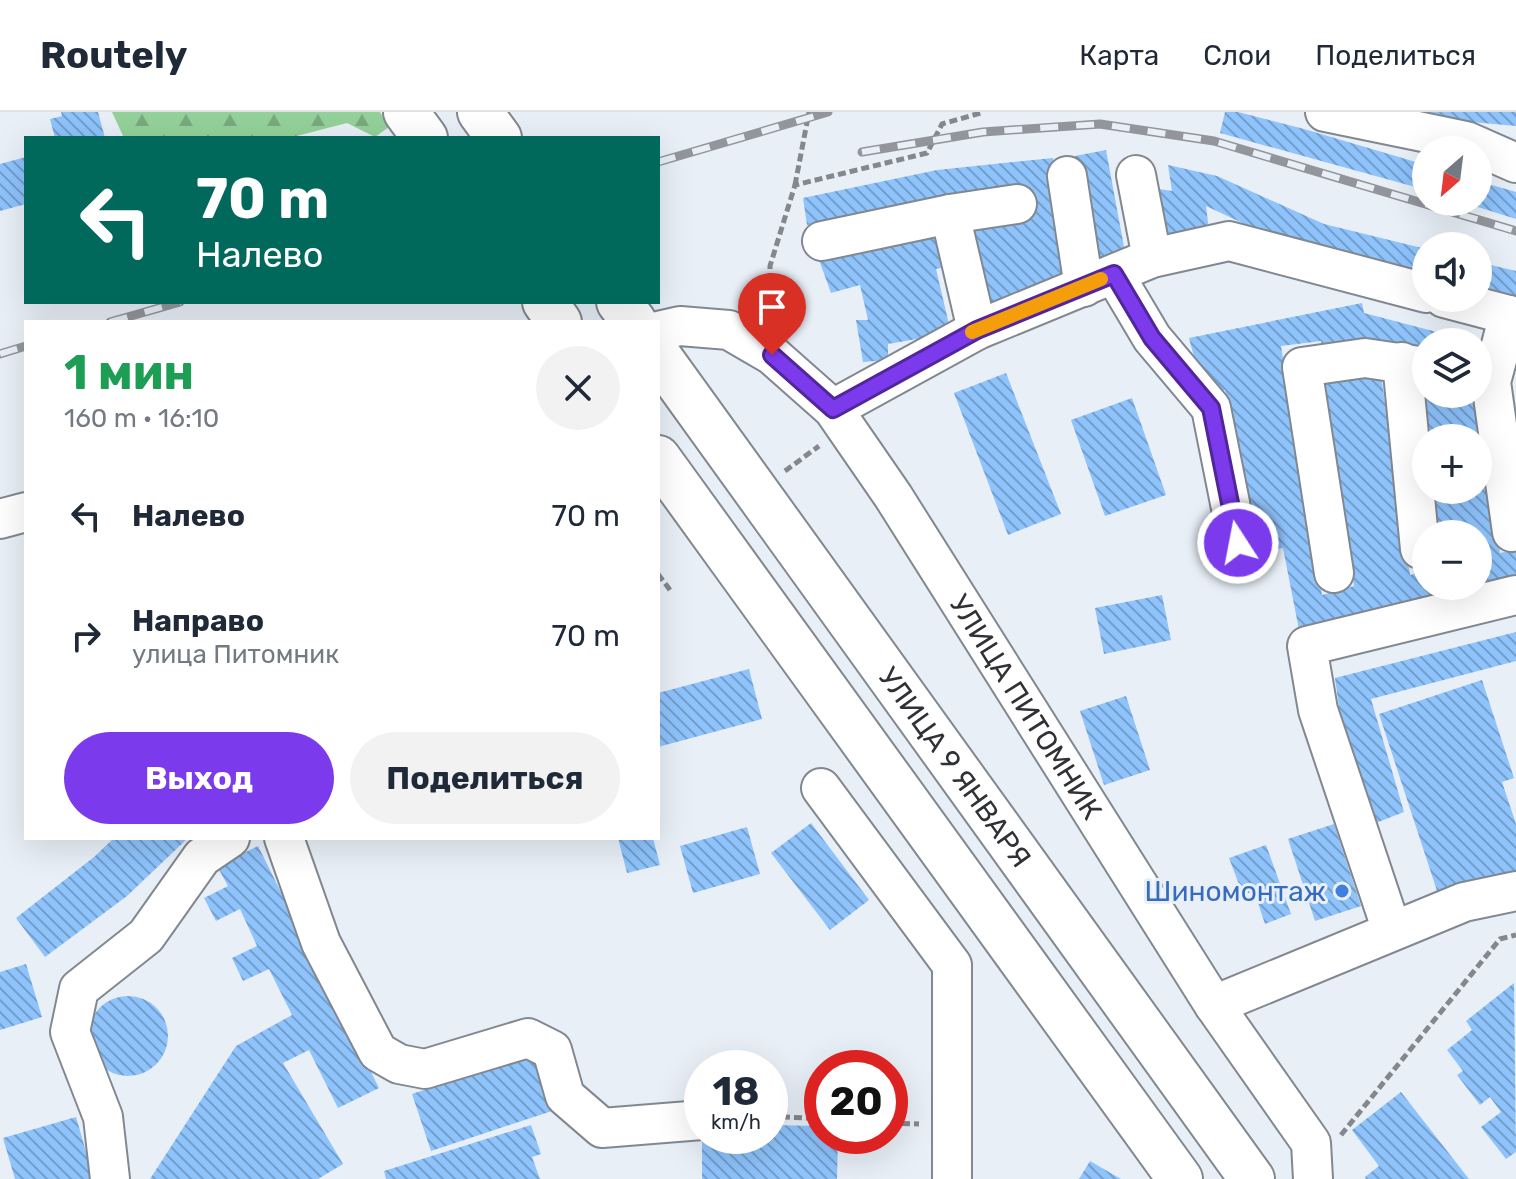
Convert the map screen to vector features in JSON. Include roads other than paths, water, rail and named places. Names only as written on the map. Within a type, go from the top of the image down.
[{"type":"main road","points":[[406,112],[424,136]]},
{"type":"main road","points":[[480,112],[498,136]]},
{"type":"main road","name":"УЛИЦА 9 ЯНВАРЯ","points":[[660,357],[761,480],[1252,1179]]},
{"type":"main road","points":[[668,471],[1180,1179]]},
{"type":"street","points":[[1325,112],[1442,136]]},
{"type":"street","points":[[1492,138],[1516,136]]},
{"type":"street","points":[[1492,152],[1516,163]]},
{"type":"street","points":[[1136,175],[1152,258]]},
{"type":"street","points":[[1067,176],[1099,280],[1211,408],[1238,543]]},
{"type":"street","points":[[822,241],[950,214],[1017,204]]},
{"type":"street","points":[[950,214],[977,330]]},
{"type":"street","points":[[833,409],[977,330],[1152,258],[1229,241],[1412,289]]},
{"type":"street","points":[[1492,311],[1513,316],[1492,364]]},
{"type":"street","name":"УЛИЦА ПИТОМНИК","points":[[660,331],[680,326],[729,330],[772,355],[833,409],[893,496],[1214,1005],[1311,1143],[1313,1176]]},
{"type":"street","points":[[1334,573],[1302,367],[1365,358],[1412,364]]},
{"type":"street","points":[[1415,408],[1419,520]]},
{"type":"street","points":[[1490,408],[1512,532]]},
{"type":"street","points":[[0,519],[24,513]]},
{"type":"street","points":[[1392,931],[1318,710],[1307,646],[1516,595]]},
{"type":"street","points":[[821,788],[952,965],[952,1179]]},
{"type":"street","points":[[110,1179],[103,1117],[70,1032],[79,989],[146,936],[202,857],[227,840]]},
{"type":"street","points":[[285,840],[321,943],[378,1052],[399,1064],[425,1069],[528,1038],[552,1050],[565,1096],[602,1128],[684,1121]]},
{"type":"street","points":[[1214,1005],[1464,902],[1516,891]]},
{"type":"railway","points":[[660,161],[828,112]]},
{"type":"railway","points":[[862,152],[983,132],[1100,124],[1214,141],[1516,231]]},
{"type":"railway","points":[[117,320],[173,304]]},
{"type":"railway","points":[[0,354],[24,347]]},
{"type":"place","name":"Шиномонтаж","points":[[1342,891]]}]
